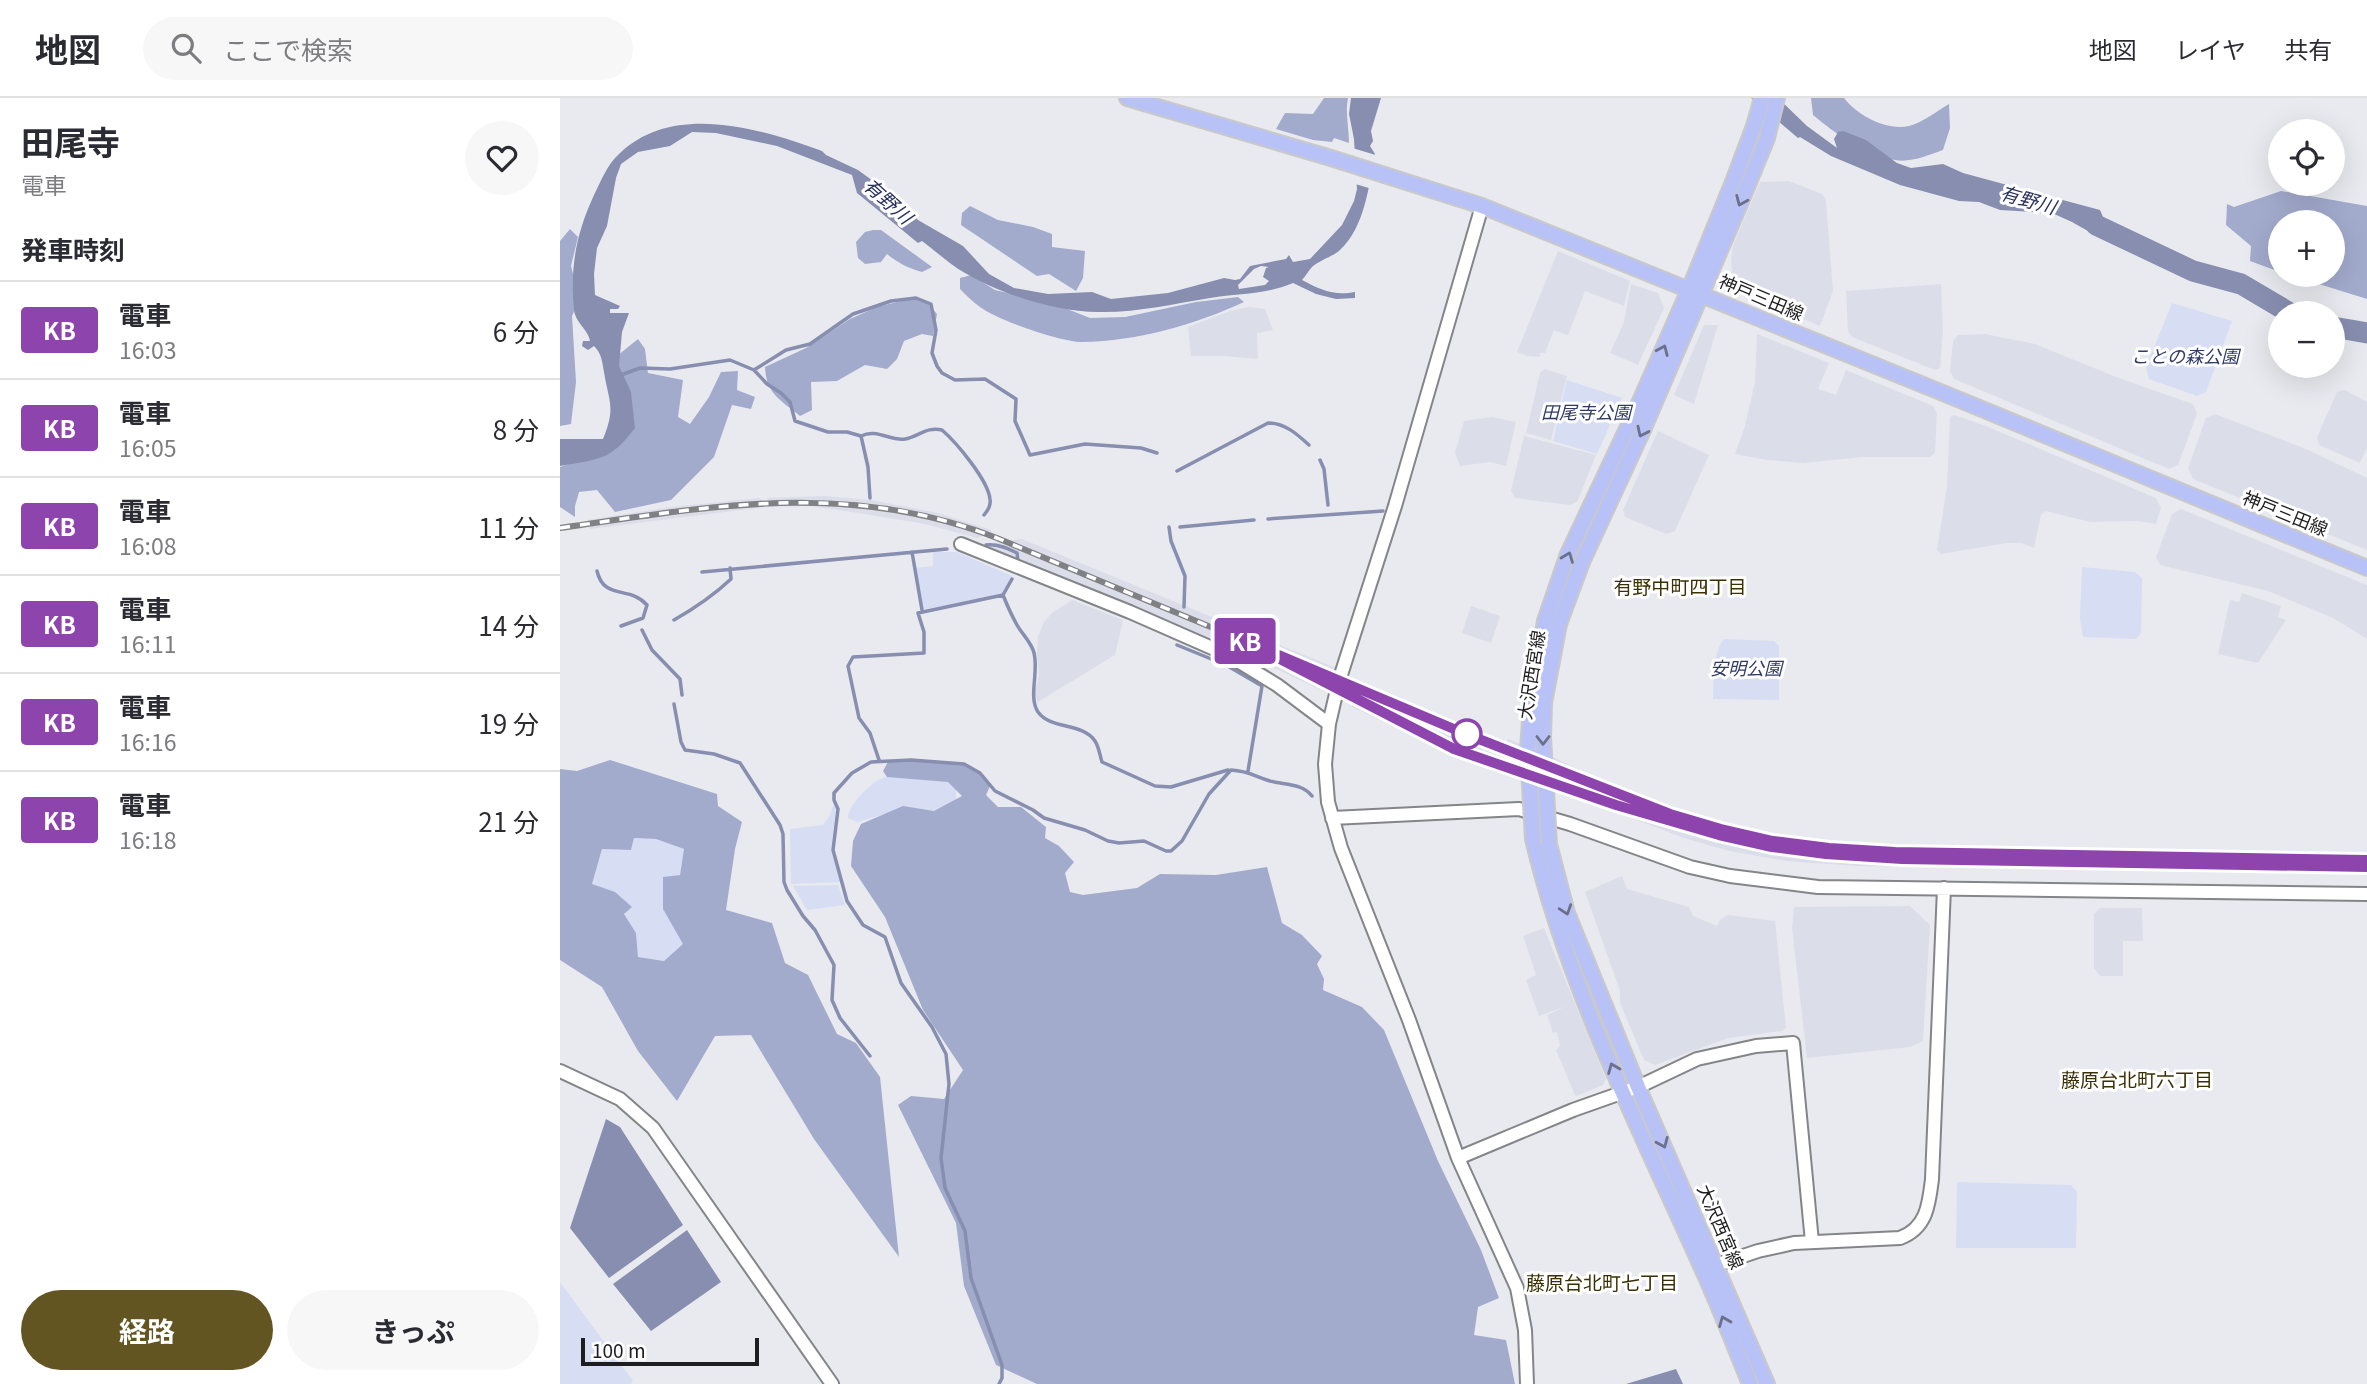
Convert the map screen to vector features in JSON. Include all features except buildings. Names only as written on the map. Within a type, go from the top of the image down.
[{"type":"main road","name":"神戸三田線","points":[[1127,98],[1482,206],[2367,568]]},
{"type":"main road","name":"大沢西宮線","points":[[1696,292],[1762,98]]},
{"type":"main road","name":"大沢西宮線","points":[[1767,1384],[1622,1093],[1554,919],[1533,839],[1528,750],[1531,704],[1568,554],[1696,292],[1767,138],[1777,98]]},
{"type":"main road","name":"大沢西宮線","points":[[1552,623],[1543,737],[1549,844],[1567,913],[1709,1267],[1750,1384]]},
{"type":"street","points":[[1482,206],[1395,506],[1339,681],[1329,724],[1325,782],[1332,818],[1352,878],[1409,1020],[1458,1158],[1517,1287],[1525,1330],[1527,1384]]},
{"type":"street","points":[[961,544],[1228,655],[1267,678],[1329,724]]},
{"type":"street","points":[[1332,818],[1519,809],[1570,824],[1690,867],[1730,876],[1818,887],[2367,894]]},
{"type":"street","points":[[1709,1267],[1766,1248],[1812,1242],[1900,1238],[1914,1231],[1926,1215],[1932,1179],[1944,888]]},
{"type":"street","points":[[1458,1158],[1573,1110],[1638,1087],[1697,1059],[1756,1046],[1793,1043],[1812,1242]]},
{"type":"street","points":[[560,1072],[620,1099],[653,1128],[832,1384]]},
{"type":"shaded area","points":[[1324,98],[1348,98],[1349,143],[1334,138],[1332,142],[1313,140],[1276,129],[1285,113],[1313,114]]},
{"type":"shaded area","points":[[1811,98],[1844,98],[1864,116],[1882,124],[1900,127],[1919,122],[1949,104],[1950,128],[1943,150],[1901,161],[1884,158],[1862,149],[1841,137],[1813,115]]},
{"type":"shaded area","points":[[1789,181],[1822,194],[1826,200],[1833,291],[1820,326],[1754,295],[1738,284],[1732,273],[1733,245],[1760,182]]},
{"type":"shaded area","points":[[2268,195],[2310,196],[2367,206],[2367,299],[2328,287],[2345,287],[2345,210],[2268,210],[2268,268],[2250,261],[2251,246],[2226,225],[2227,204],[2234,207]]},
{"type":"shaded area","points":[[970,206],[998,220],[1052,234],[1052,247],[1085,251],[1083,278],[1076,291],[1049,274],[1037,276],[961,225],[962,213]]},
{"type":"shaded area","points":[[570,229],[578,237],[571,266],[580,300],[572,316],[576,382],[571,424],[560,426],[560,241]]},
{"type":"shaded area","points":[[881,230],[932,267],[922,272],[903,265],[887,254],[881,262],[865,264],[858,258],[856,242],[865,232]]},
{"type":"shaded area","points":[[1558,251],[1630,281],[1624,306],[1585,291],[1568,335],[1554,330],[1545,353],[1540,353],[1540,357],[1527,356],[1517,352]]},
{"type":"shaded area","points":[[971,275],[995,290],[1052,303],[1090,318],[1125,317],[1196,302],[1238,297],[1244,302],[1205,318],[1145,335],[1082,342],[1045,334],[988,312],[960,289],[960,278]]},
{"type":"shaded area","points":[[1631,284],[1658,293],[1664,308],[1638,365],[1610,353],[1624,322]]},
{"type":"shaded area","points":[[1941,284],[1943,331],[1940,368],[1935,370],[1852,337],[1848,331],[1846,291]]},
{"type":"shaded area","points":[[909,299],[926,301],[937,314],[933,336],[922,334],[904,341],[897,359],[887,369],[865,365],[837,381],[811,382],[812,410],[800,416],[781,401],[768,384],[765,367],[806,348],[850,319],[877,307]]},
{"type":"shaded area","points":[[1249,307],[1265,309],[1273,330],[1257,333],[1258,359],[1191,356],[1188,327],[1230,311]]},
{"type":"shaded area","points":[[1704,325],[1718,325],[1694,404],[1674,395]]},
{"type":"shaded area","points":[[1757,334],[1829,363],[1818,389],[1836,395],[1846,370],[1933,406],[1937,413],[1935,453],[1930,457],[1863,457],[1804,463],[1735,454],[1745,426],[1755,382]]},
{"type":"shaded area","points":[[1985,334],[2035,344],[2193,404],[2197,414],[2178,465],[2169,469],[1954,379],[1950,371],[1953,341],[1958,335]]},
{"type":"shaded area","points":[[638,339],[645,349],[648,373],[683,380],[678,417],[690,424],[709,397],[721,372],[738,371],[737,390],[755,397],[751,409],[732,405],[714,457],[671,500],[615,512],[597,490],[579,492],[575,517],[560,507],[560,467],[617,447],[612,360]]},
{"type":"shaded area","points":[[1545,369],[1567,376],[1551,440],[1526,433],[1540,373]]},
{"type":"shaded area","points":[[2345,390],[2367,402],[2367,448],[2360,463],[2319,445],[2317,437],[2337,392]]},
{"type":"shaded area","points":[[2215,414],[2306,449],[2367,478],[2367,550],[2193,479],[2188,468],[2206,418]]},
{"type":"shaded area","points":[[1954,415],[2156,498],[2161,508],[2156,524],[2137,521],[2091,522],[2045,511],[2041,515],[2034,548],[2022,543],[2007,543],[1941,554],[1937,550],[1947,487],[1950,417]]},
{"type":"shaded area","points":[[1492,417],[1516,422],[1506,466],[1490,462],[1460,466],[1455,453],[1464,421]]},
{"type":"shaded area","points":[[1658,431],[1709,455],[1675,531],[1666,534],[1625,517],[1623,510]]},
{"type":"shaded area","points":[[1524,436],[1596,455],[1577,502],[1570,505],[1515,498],[1511,491]]},
{"type":"shaded area","points":[[824,496],[871,500],[938,513],[991,530],[991,533],[977,538],[925,524],[852,512],[809,506],[770,507],[767,498]]},
{"type":"shaded area","points":[[760,498],[765,507],[590,529],[587,520],[671,507]]},
{"type":"shaded area","points":[[2181,509],[2367,585],[2367,639],[2333,618],[2268,591],[2160,565],[2156,557],[2172,514]]},
{"type":"shaded area","points":[[1022,539],[1336,668],[1327,693],[1258,660],[985,546]]},
{"type":"shaded area","points":[[2242,593],[2281,606],[2278,617],[2286,620],[2258,663],[2218,654],[2230,600],[2239,602]]},
{"type":"shaded area","points":[[1072,600],[1123,620],[1115,655],[1038,702],[1034,695],[1039,675],[1038,636],[1044,622],[1052,613]]},
{"type":"shaded area","points":[[1471,606],[1500,616],[1491,643],[1462,633]]},
{"type":"shaded area","points":[[1358,682],[1451,721],[1450,725],[1505,747],[1508,739],[1671,810],[1774,836],[1853,845],[2367,852],[2367,872],[2008,868],[2008,864],[1961,864],[1942,867],[1856,866],[1786,861],[1729,851],[1684,838],[1574,796],[1493,771],[1453,755],[1352,707]]},
{"type":"shaded area","points":[[610,760],[717,794],[718,806],[742,822],[726,910],[772,923],[785,963],[808,975],[837,1034],[856,1043],[880,1077],[899,1257],[814,1139],[751,1035],[715,1036],[677,1101],[638,1051],[602,987],[560,960],[560,769],[577,771]],"holes":[[[634,838],[656,839],[684,849],[680,875],[663,877],[663,909],[683,944],[664,961],[638,957],[636,933],[624,914],[632,907],[615,892],[592,884],[602,849],[631,850]]]},
{"type":"shaded area","points":[[889,760],[964,764],[979,773],[990,786],[986,795],[998,807],[1021,807],[1046,827],[1045,838],[1059,846],[1074,862],[1065,873],[1070,892],[1083,895],[1137,888],[1160,874],[1216,875],[1267,867],[1282,923],[1302,935],[1322,956],[1317,964],[1324,979],[1323,990],[1362,1007],[1384,1030],[1438,1161],[1481,1250],[1499,1298],[1478,1307],[1474,1335],[1506,1340],[1515,1384],[1037,1384],[996,1365],[964,1286],[956,1223],[898,1105],[911,1096],[944,1099],[963,1070],[923,1010],[885,917],[851,866],[853,841],[861,824],[903,806],[934,811],[962,796],[948,782],[887,777],[883,771]]},
{"type":"shaded area","points":[[1622,876],[1627,889],[1689,907],[1693,916],[1717,926],[1720,920],[1728,915],[1775,921],[1786,1028],[1782,1031],[1728,1038],[1655,1065],[1644,1060],[1620,1003],[1620,991],[1585,892]]},
{"type":"shaded area","points":[[1910,906],[1930,925],[1923,1041],[1910,1047],[1807,1058],[1792,928],[1794,907]]},
{"type":"shaded area","points":[[2100,908],[2142,908],[2143,941],[2123,941],[2123,976],[2100,976],[2094,968],[2094,914]]},
{"type":"shaded area","points":[[1544,928],[1606,1079],[1603,1085],[1577,1096],[1556,1050],[1560,1046],[1557,1032],[1553,1033],[1547,1015],[1566,1006],[1539,1016],[1526,980],[1536,975],[1523,936]]},
{"type":"green space","name":"ことの森公園","points":[[2172,303],[2232,321],[2206,392],[2197,396],[2149,379],[2146,367]]},
{"type":"green space","name":"田尾寺公園","points":[[1567,380],[1622,398],[1597,454],[1553,441]]},
{"type":"green space","points":[[933,552],[957,552],[1012,576],[1002,594],[923,609],[915,568],[933,566]]},
{"type":"green space","points":[[2082,567],[2135,572],[2142,578],[2141,633],[2136,639],[2083,637],[2080,619]]},
{"type":"green space","name":"安明公園","points":[[1724,639],[1774,641],[1779,646],[1779,700],[1713,699],[1716,660]]},
{"type":"green space","points":[[945,776],[956,785],[956,801],[936,811],[903,809],[857,822],[848,818],[861,795],[883,778]]},
{"type":"green space","points":[[834,803],[836,806],[831,850],[840,882],[791,884],[790,829],[823,825]]},
{"type":"green space","points":[[634,838],[656,839],[684,849],[680,875],[663,878],[663,909],[684,944],[664,961],[638,957],[636,933],[624,914],[632,907],[592,884],[602,849],[631,850]]},
{"type":"green space","points":[[838,885],[845,905],[807,910],[793,886]]},
{"type":"green space","points":[[1957,1182],[2071,1185],[2077,1192],[2076,1248],[1956,1248]]},
{"type":"green space","points":[[560,1282],[633,1381],[630,1384],[560,1384]]},
{"type":"water","points":[[1351,98],[1381,98],[1371,131],[1373,141],[1370,146],[1375,154],[1365,205],[1348,241],[1340,250],[1312,267],[1302,280],[1328,291],[1355,292],[1355,298],[1336,299],[1316,294],[1293,283],[1262,292],[1112,312],[1082,311],[1047,305],[1012,295],[979,281],[922,241],[918,243],[857,193],[852,175],[777,146],[716,133],[692,132],[670,146],[638,152],[621,164],[607,226],[597,248],[594,274],[595,295],[620,306],[618,309],[610,309],[610,313],[629,313],[622,332],[619,366],[631,392],[635,428],[611,453],[585,462],[560,466],[560,439],[603,439],[609,419],[609,398],[600,355],[594,346],[588,350],[582,346],[583,341],[590,341],[575,314],[574,265],[583,223],[605,173],[619,154],[641,138],[665,128],[718,124],[772,135],[822,151],[858,170],[906,205],[918,220],[963,246],[989,274],[1014,288],[1048,294],[1092,292],[1111,299],[1168,293],[1224,278],[1240,279],[1250,266],[1286,259],[1289,255],[1293,262],[1310,259],[1342,225],[1354,201],[1357,189],[1354,139],[1349,114]],"holes":[[[1269,267],[1263,277],[1269,281],[1265,285],[1239,289],[1238,285],[1254,269]]]},
{"type":"water","points":[[1751,98],[1778,98],[1807,126],[1837,148],[1834,139],[1838,132],[1843,131],[1866,140],[1897,163],[1911,168],[1943,164],[1963,173],[2100,210],[2103,217],[2123,230],[2118,244],[2102,239],[2052,213],[2000,210],[1979,202],[1959,201],[1900,185],[1831,156],[1798,138]]},
{"type":"water","points":[[606,1119],[620,1127],[683,1225],[609,1278],[570,1228]]},
{"type":"water","points":[[687,1230],[721,1282],[651,1331],[613,1284]]},
{"type":"water","points":[[1676,1369],[1683,1384],[1626,1384]]},
{"type":"pier","points":[[1349,147],[1379,156],[1372,189],[1352,183]]},
{"type":"waterway","name":"有野川","points":[[2096,225],[2193,271],[2241,284],[2270,301]]},
{"type":"waterway","points":[[754,370],[786,350],[810,344],[853,314],[891,301],[916,298],[931,304],[936,330],[932,353],[942,373],[955,380],[985,379],[1016,399],[1015,421],[1030,455],[1085,444],[1141,448],[1157,453]]},
{"type":"waterway","name":"有野川","points":[[2345,329],[2367,333]]},
{"type":"waterway","points":[[621,375],[640,368],[670,369],[730,360],[754,370],[790,402],[795,421],[828,432],[847,432],[861,436],[868,467],[870,498]]},
{"type":"waterway","points":[[1177,471],[1268,423],[1285,427],[1309,445]]},
{"type":"waterway","points":[[861,436],[872,433],[905,439],[932,429],[942,430],[963,452],[984,482],[990,501],[984,515]]},
{"type":"waterway","points":[[1320,460],[1324,469],[1328,505]]},
{"type":"waterway","points":[[1268,519],[1383,511]]},
{"type":"waterway","points":[[1180,527],[1254,520]]},
{"type":"waterway","points":[[1169,527],[1171,541],[1185,576],[1184,607]]},
{"type":"waterway","points":[[986,545],[1017,553],[1018,561]]},
{"type":"waterway","points":[[702,572],[947,549]]},
{"type":"waterway","points":[[912,552],[922,610]]},
{"type":"waterway","points":[[674,620],[731,579],[730,568]]},
{"type":"waterway","points":[[597,571],[605,586],[633,595],[647,605],[643,618],[621,626]]},
{"type":"waterway","points":[[879,760],[870,733],[859,718],[848,666],[853,657],[924,653],[924,632],[918,613],[1003,595],[1012,579]]},
{"type":"waterway","points":[[1003,595],[1017,625],[1033,649],[1035,706],[1044,718],[1089,735],[1096,743],[1102,762],[1155,786],[1171,787],[1228,770]]},
{"type":"waterway","points":[[642,630],[652,650],[680,679],[682,695]]},
{"type":"waterway","points":[[1177,645],[1226,665],[1262,686],[1248,771]]},
{"type":"waterway","points":[[674,704],[685,750],[714,754],[740,763],[780,825],[783,834],[784,882],[787,890],[815,930],[834,965],[832,1000],[840,1018],[870,1056]]},
{"type":"waterway","points":[[999,1384],[1002,1365],[971,1278],[965,1231],[945,1188],[941,1158],[949,1084],[946,1054],[932,1027],[901,983],[885,937],[863,925],[847,901],[833,850],[838,809],[834,793],[852,773],[871,762],[911,760],[964,764],[980,773],[995,791],[1044,818],[1085,830],[1108,841],[1144,841],[1166,851],[1171,851],[1182,841],[1209,794],[1231,770],[1298,787],[1312,796]]},
{"type":"railway","points":[[560,528],[672,512],[780,503],[888,509],[942,520],[997,538],[1451,727]]},
{"type":"railway","points":[[1330,686],[1424,735]]},
{"type":"railway","points":[[1461,732],[1613,794]]},
{"type":"railway","points":[[1454,749],[1670,823],[1782,849],[1902,859],[2367,867]]},
{"type":"train","name":"KB","points":[[2367,860],[1895,852],[1773,841],[1721,829],[1619,796],[1243,640],[1454,749],[1616,805],[1742,841],[1826,854],[1902,859],[2367,867]]},
{"type":"district","name":"有野中町四丁目","points":[[1680,587]]},
{"type":"district","name":"藤原台北町六丁目","points":[[2137,1080]]},
{"type":"district","name":"藤原台北町七丁目","points":[[1602,1283]]}]
